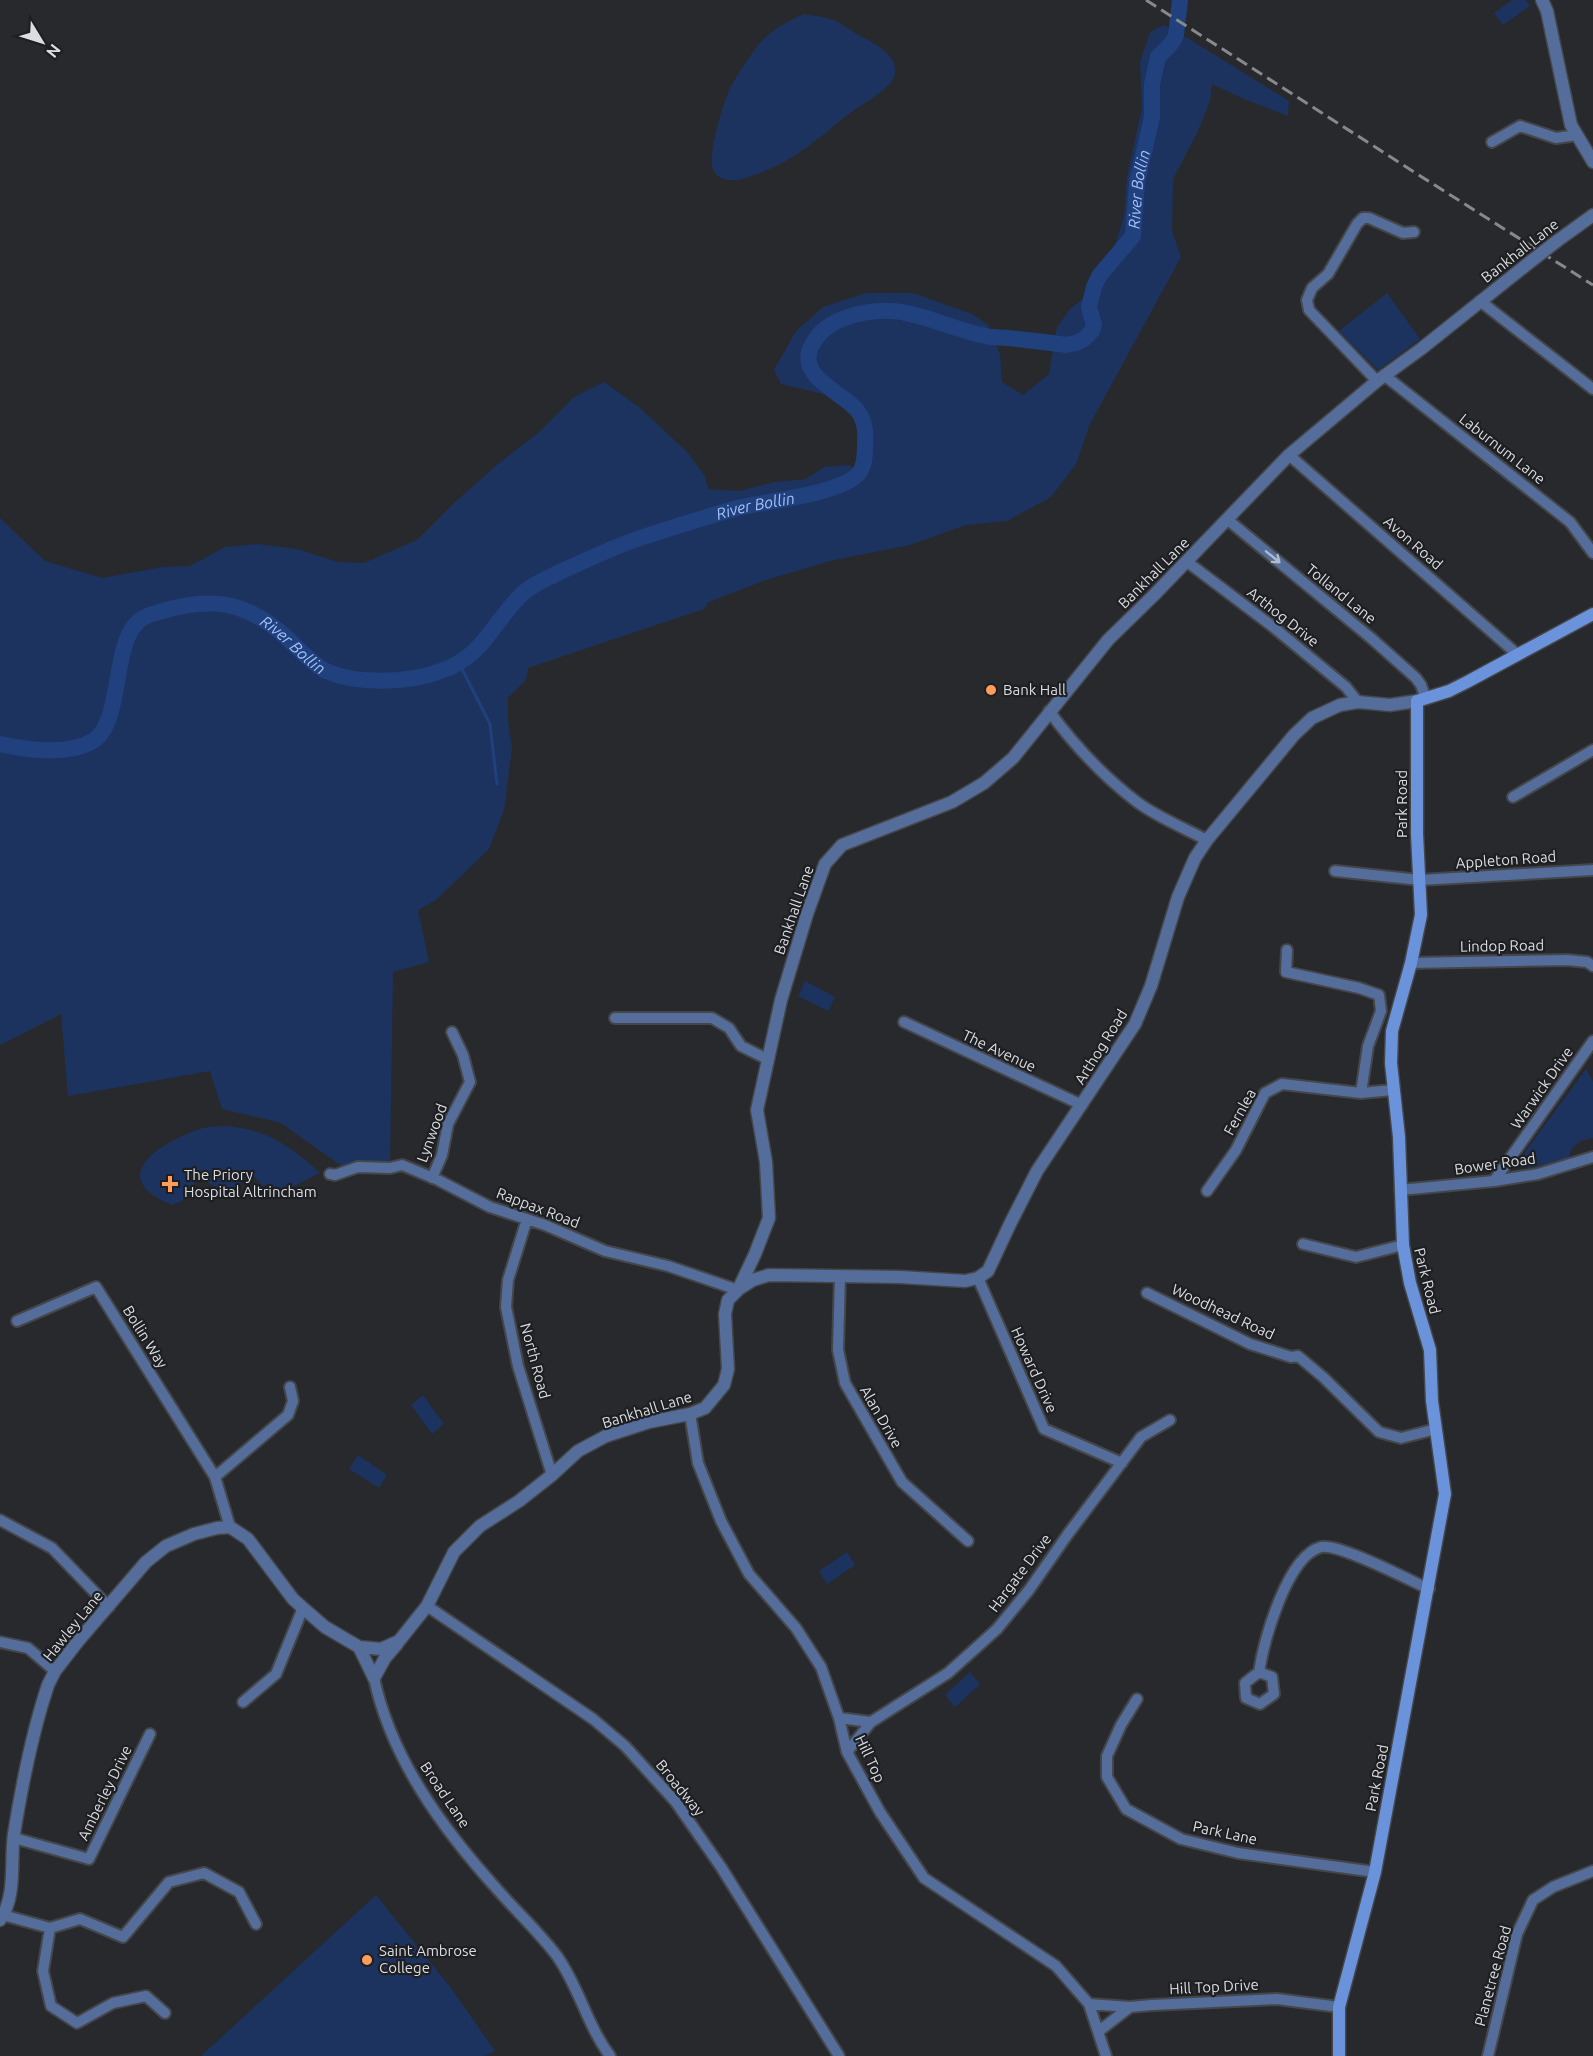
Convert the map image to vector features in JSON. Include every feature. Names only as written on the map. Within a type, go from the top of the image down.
[{"type":"main road","points":[[1422,700],[1467,682],[1593,614]]},
{"type":"main road","name":"Park Road","points":[[1339,2056],[1338,2007],[1375,1872],[1445,1494],[1432,1401],[1430,1350],[1410,1283],[1403,1245],[1400,1137],[1391,1064],[1392,1031],[1411,963],[1421,915],[1417,834],[1422,700]]},
{"type":"street","points":[[1542,0],[1547,11],[1572,125],[1593,162]]},
{"type":"street","points":[[1499,141],[1520,126],[1556,138],[1577,135]]},
{"type":"street","name":"Bankhall Lane","points":[[374,1678],[385,1658],[427,1606],[454,1552],[480,1526],[552,1475],[578,1451],[606,1436],[705,1408],[724,1385],[728,1368],[725,1314],[728,1300],[738,1290],[769,1218],[766,1162],[757,1110],[781,1000],[825,864],[842,845],[952,802],[984,783],[1013,758],[1048,711],[1108,640],[1289,455],[1381,378],[1593,215]]},
{"type":"street","name":"Laburnum Lane","points":[[1414,232],[1403,233],[1369,218],[1363,218],[1357,224],[1328,274],[1312,288],[1307,300],[1309,310],[1381,378],[1570,522],[1593,553]]},
{"type":"street","points":[[1480,301],[1593,389]]},
{"type":"street","name":"Avon Road","points":[[1289,455],[1517,654]]},
{"type":"street","name":"Tolland Lane","points":[[1227,520],[1371,638],[1416,678],[1421,685],[1422,700]]},
{"type":"street","name":"Arthog Drive","points":[[1186,561],[1272,626],[1346,687],[1358,702]]},
{"type":"street","name":"Arthog Road","points":[[978,1278],[988,1271],[1037,1171],[1122,1046],[1143,1008],[1178,897],[1195,858],[1207,840],[1303,725],[1324,711],[1358,702],[1390,705],[1422,700]]},
{"type":"street","points":[[1048,711],[1072,742],[1138,803],[1207,840]]},
{"type":"street","points":[[1513,797],[1593,750]]},
{"type":"street","name":"Appleton Road","points":[[1335,871],[1420,880],[1593,870]]},
{"type":"street","points":[[1287,950],[1286,972],[1359,988],[1379,995],[1381,1011],[1368,1046],[1361,1093]]},
{"type":"street","name":"Lindop Road","points":[[1411,963],[1567,960],[1587,962],[1593,966]]},
{"type":"street","points":[[615,1018],[712,1018],[729,1028],[741,1046],[767,1059]]},
{"type":"street","name":"The Avenue","points":[[904,1022],[1082,1105]]},
{"type":"street","name":"Lynwood","points":[[432,1178],[442,1155],[448,1124],[471,1082],[464,1055],[452,1032]]},
{"type":"street","name":"Warwick Drive","points":[[1494,1181],[1593,1041]]},
{"type":"street","name":"Fernlea","points":[[1207,1191],[1236,1150],[1265,1093],[1282,1084],[1361,1093],[1393,1090]]},
{"type":"street","name":"Bower Road","points":[[1400,1190],[1494,1181],[1538,1174],[1593,1157]]},
{"type":"street","name":"Rappax Road","points":[[330,1173],[335,1175],[358,1167],[390,1168],[402,1165],[490,1207],[605,1251],[668,1266],[738,1290]]},
{"type":"street","name":"North Road","points":[[526,1219],[508,1280],[506,1307],[518,1366],[552,1475]]},
{"type":"street","points":[[1303,1244],[1356,1257],[1403,1245]]},
{"type":"street","points":[[738,1290],[753,1280],[769,1275],[965,1281],[978,1278]]},
{"type":"street","name":"Alan Drive","points":[[840,1276],[838,1350],[845,1383],[902,1482],[968,1541]]},
{"type":"street","name":"Howard Drive","points":[[978,1278],[1044,1429],[1122,1463]]},
{"type":"street","name":"Bollin Way","points":[[17,1321],[96,1287],[215,1477],[230,1527]]},
{"type":"street","name":"Woodhead Road","points":[[1147,1293],[1250,1344],[1291,1357],[1298,1356],[1379,1432],[1401,1438],[1436,1429]]},
{"type":"street","points":[[215,1477],[281,1422],[292,1406],[290,1387]]},
{"type":"street","name":"Hill Top","points":[[690,1414],[698,1463],[721,1521],[749,1574],[796,1628],[821,1667],[847,1752],[880,1812],[924,1878],[1056,1966],[1089,2004],[1106,2056]]},
{"type":"street","name":"Hargate Drive","points":[[847,1752],[871,1722],[948,1673],[997,1629],[1029,1590],[1141,1437],[1170,1420]]},
{"type":"street","points":[[0,1520],[52,1548],[109,1607]]},
{"type":"street","points":[[230,1527],[248,1539],[293,1599],[325,1627],[359,1647],[381,1649],[399,1641]]},
{"type":"street","name":"Hawley Lane","points":[[1,1917],[12,1882],[14,1838],[21,1794],[43,1699],[55,1671],[146,1562],[166,1546],[194,1534],[230,1527]]},
{"type":"street","points":[[1259,1671],[1264,1641],[1288,1581],[1303,1557],[1322,1547],[1345,1551],[1429,1589]]},
{"type":"street","name":"Broadway","points":[[427,1606],[592,1719],[626,1746],[675,1801],[721,1867],[839,2056]]},
{"type":"street","points":[[243,1702],[276,1674],[303,1608]]},
{"type":"street","points":[[0,1642],[28,1648],[55,1671]]},
{"type":"street","name":"Broad Lane","points":[[359,1647],[374,1678],[388,1725],[424,1796],[493,1885],[556,1954],[572,1980],[591,2023],[610,2056]]},
{"type":"street","name":"Park Lane","points":[[1137,1699],[1121,1725],[1107,1756],[1107,1777],[1126,1809],[1181,1839],[1204,1845],[1238,1853],[1375,1872]]},
{"type":"street","points":[[838,1718],[871,1722]]},
{"type":"street","name":"Amberley Drive","points":[[14,1838],[89,1859],[150,1734]]},
{"type":"street","name":"Planetree Road","points":[[1488,2056],[1517,1934],[1533,1900],[1553,1887],[1593,1871]]},
{"type":"street","points":[[1,1917],[50,1928],[80,1919],[123,1937],[169,1882],[204,1873],[239,1892],[256,1924]]},
{"type":"street","points":[[50,1928],[43,1971],[51,2006],[77,2023],[113,2003],[146,1996],[165,2013]]},
{"type":"street","name":"Hill Top Drive","points":[[1089,2004],[1130,2007],[1276,2000],[1338,2007]]},
{"type":"street","points":[[1099,2031],[1130,2007]]},
{"type":"shaded area","points":[[1512,0],[1526,0],[1530,6],[1503,25],[1494,13]]},
{"type":"shaded area","points":[[804,14],[836,21],[876,45],[893,62],[894,77],[880,93],[784,162],[741,179],[727,180],[719,177],[712,166],[713,149],[721,114],[731,86],[748,59],[769,34]]},
{"type":"shaded area","points":[[1164,25],[1289,101],[1288,116],[1212,84],[1210,101],[1198,131],[1173,179],[1172,231],[1181,257],[1090,424],[1076,464],[1051,497],[1007,521],[966,525],[910,545],[834,560],[766,580],[709,602],[704,609],[528,668],[526,680],[508,698],[508,721],[512,748],[504,810],[489,849],[436,900],[418,910],[429,962],[393,972],[390,1162],[353,1162],[343,1167],[281,1123],[222,1109],[210,1071],[68,1096],[61,1014],[0,1045],[0,518],[45,561],[102,578],[163,567],[190,566],[225,547],[258,544],[297,549],[338,562],[364,563],[417,540],[455,502],[538,433],[574,397],[604,382],[639,407],[687,452],[705,476],[708,489],[739,491],[775,482],[806,479],[824,467],[849,465],[859,473],[865,445],[863,426],[856,410],[849,403],[837,398],[781,384],[774,370],[796,331],[823,307],[866,293],[913,293],[972,314],[988,325],[1000,354],[1002,382],[1023,395],[1049,374],[1057,327],[1071,308],[1102,285],[1124,217],[1127,177],[1142,108],[1140,62],[1150,32]]},
{"type":"shaded area","points":[[1387,293],[1420,339],[1378,370],[1339,331]]},
{"type":"shaded area","points":[[805,981],[835,997],[828,1011],[798,996]]},
{"type":"shaded area","points":[[1586,1069],[1593,1081],[1593,1138],[1577,1144],[1571,1150],[1569,1158],[1530,1168],[1522,1163],[1525,1152]]},
{"type":"shaded area","points":[[227,1126],[255,1131],[278,1141],[320,1173],[276,1195],[269,1184],[262,1186],[255,1177],[242,1182],[226,1193],[204,1180],[196,1182],[182,1201],[172,1205],[152,1194],[142,1183],[140,1172],[146,1162],[169,1143],[200,1129]]},
{"type":"shaded area","points":[[423,1395],[444,1424],[432,1434],[411,1405]]},
{"type":"shaded area","points":[[358,1455],[387,1475],[379,1488],[349,1469]]},
{"type":"shaded area","points":[[847,1552],[855,1565],[827,1584],[819,1571]]},
{"type":"shaded area","points":[[970,1672],[980,1684],[955,1707],[945,1695]]},
{"type":"shaded area","name":"Saint Ambrose College","points":[[376,1895],[451,1988],[495,2051],[485,2056],[201,2056]]},
{"type":"waterway","name":"River Bollin","points":[[0,744],[35,750],[60,750],[83,746],[93,741],[102,732],[108,720],[127,638],[136,623],[152,614],[196,604],[228,605],[257,616],[272,626],[326,671],[353,679],[384,681],[414,678],[441,671],[467,658],[485,640],[523,593],[545,579],[592,557],[633,541],[734,509],[819,492],[850,481],[859,473],[864,463],[863,422],[857,410],[815,374],[808,356],[812,345],[822,332],[830,325],[845,318],[883,311],[900,312],[991,337],[1066,345],[1084,339],[1092,331],[1094,325],[1089,307],[1099,276],[1133,236],[1137,182],[1152,117],[1152,84],[1158,57],[1172,43],[1176,35],[1180,0]]},
{"type":"waterway","points":[[459,663],[490,724],[497,784]]},
{"type":"railway","points":[[1146,0],[1593,285]]},
{"type":"place","name":"Bank Hall","points":[[991,690]]},
{"type":"place","name":"The Priory Hospital Altrincham","points":[[170,1184]]},
{"type":"place","name":"Saint Ambrose College","points":[[367,1960]]}]
